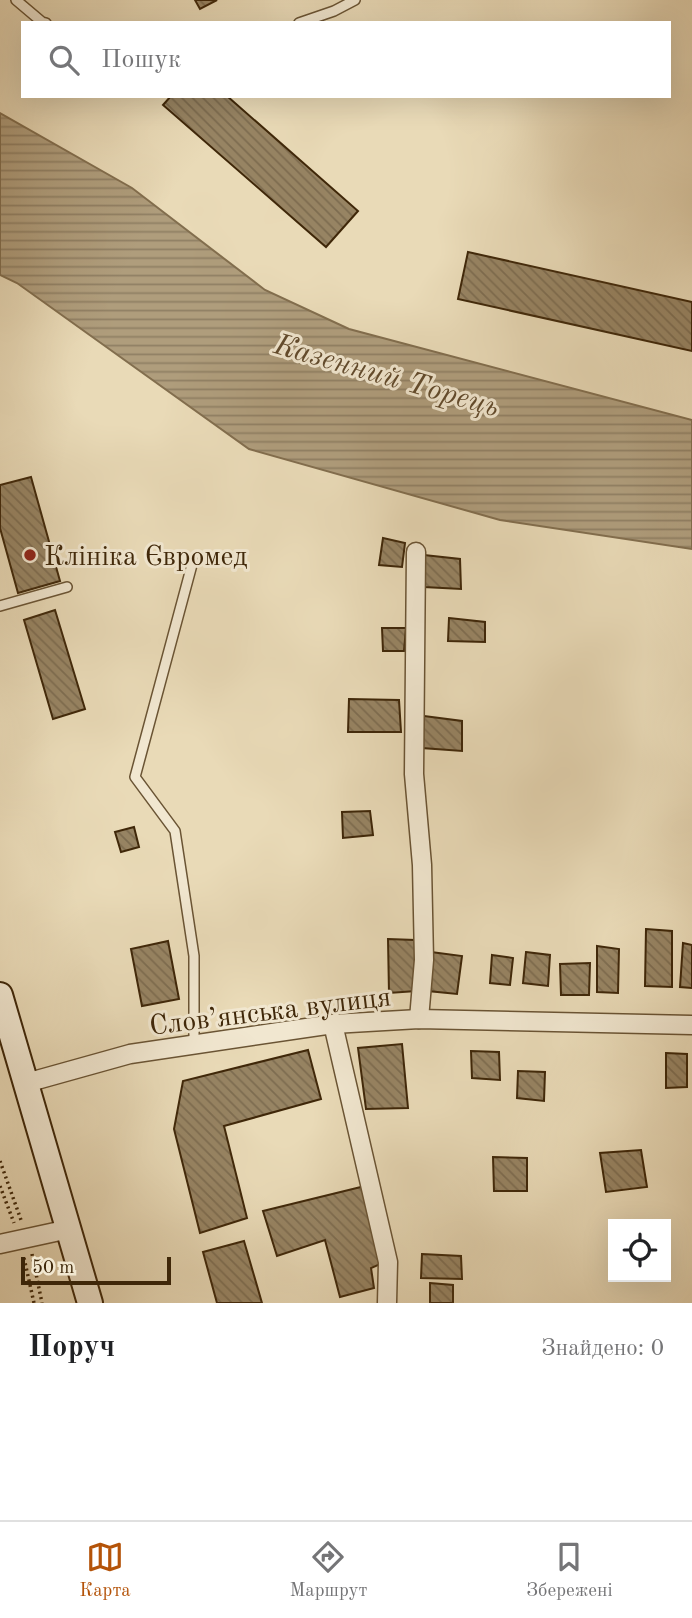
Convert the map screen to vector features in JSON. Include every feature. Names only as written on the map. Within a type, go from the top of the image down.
[{"type":"main road","points":[[0,995],[90,1303]]},
{"type":"street","points":[[416,552],[414,774],[422,865],[424,960],[419,1019]]},
{"type":"street","name":"Слов’янська вулиця","points":[[26,1083],[130,1054],[333,1024],[419,1019],[692,1025]]},
{"type":"street","points":[[333,1024],[388,1262],[387,1303]]},
{"type":"street","points":[[0,1244],[69,1229]]},
{"type":"lane","points":[[16,0],[41,21]]},
{"type":"lane","points":[[305,21],[355,0]]},
{"type":"lane","points":[[193,561],[135,777],[175,831],[194,956],[194,1044]]},
{"type":"lane","points":[[0,606],[67,587]]},
{"type":"path","points":[[0,1186],[20,1240],[34,1303]]},
{"type":"water","name":"Казенний Торець","points":[[0,113],[132,188],[265,290],[349,329],[692,420],[692,549],[500,520],[249,449],[17,283],[0,275]]},
{"type":"building","points":[[195,0],[217,0],[200,9]]},
{"type":"building","points":[[169,98],[229,98],[358,211],[326,247],[163,105]]},
{"type":"building","points":[[468,252],[692,302],[692,351],[458,299]]},
{"type":"building","name":"Клініка Євромед","points":[[31,477],[60,581],[18,593],[0,528],[0,485]]},
{"type":"building","points":[[383,538],[405,543],[402,567],[379,565]]},
{"type":"building","points":[[424,555],[460,559],[461,589],[424,587]]},
{"type":"building","points":[[55,610],[85,709],[53,719],[24,620]]},
{"type":"building","points":[[449,618],[485,622],[485,642],[448,641]]},
{"type":"building","points":[[382,628],[406,628],[404,651],[383,651]]},
{"type":"building","points":[[349,699],[399,700],[401,732],[348,732]]},
{"type":"building","points":[[424,716],[462,721],[462,751],[422,748]]},
{"type":"building","points":[[370,811],[373,835],[343,838],[342,812]]},
{"type":"building","points":[[134,827],[139,847],[121,852],[115,832]]},
{"type":"building","points":[[646,929],[672,931],[672,987],[645,986]]},
{"type":"building","points":[[388,939],[415,940],[416,991],[389,993]]},
{"type":"building","points":[[168,941],[179,999],[142,1006],[131,949]]},
{"type":"building","points":[[683,943],[692,945],[692,988],[680,987]]},
{"type":"building","points":[[597,946],[619,949],[618,993],[597,992]]},
{"type":"building","points":[[431,952],[462,956],[457,994],[428,991]]},
{"type":"building","points":[[526,952],[550,955],[548,986],[523,983]]},
{"type":"building","points":[[492,955],[513,958],[510,985],[490,983]]},
{"type":"building","points":[[590,963],[589,995],[561,995],[560,964]]},
{"type":"building","points":[[402,1044],[408,1108],[366,1109],[358,1048]]},
{"type":"building","points":[[308,1050],[321,1099],[224,1126],[247,1218],[200,1233],[174,1129],[183,1081]]},
{"type":"building","points":[[471,1051],[499,1052],[500,1080],[472,1078]]},
{"type":"building","points":[[666,1053],[687,1054],[687,1087],[666,1088]]},
{"type":"building","points":[[518,1071],[545,1072],[544,1101],[517,1098]]},
{"type":"building","points":[[641,1150],[647,1187],[606,1192],[600,1153]]},
{"type":"building","points":[[493,1157],[527,1158],[527,1191],[494,1191]]},
{"type":"building","points":[[365,1186],[385,1262],[371,1268],[374,1288],[340,1297],[325,1240],[277,1256],[263,1211]]},
{"type":"building","points":[[244,1241],[262,1303],[217,1303],[203,1252]]},
{"type":"building","points":[[422,1254],[461,1256],[462,1279],[421,1278]]},
{"type":"building","points":[[430,1283],[453,1285],[453,1303],[430,1303]]},
{"type":"place","name":"Клініка Євромед","points":[[30,555]]}]
